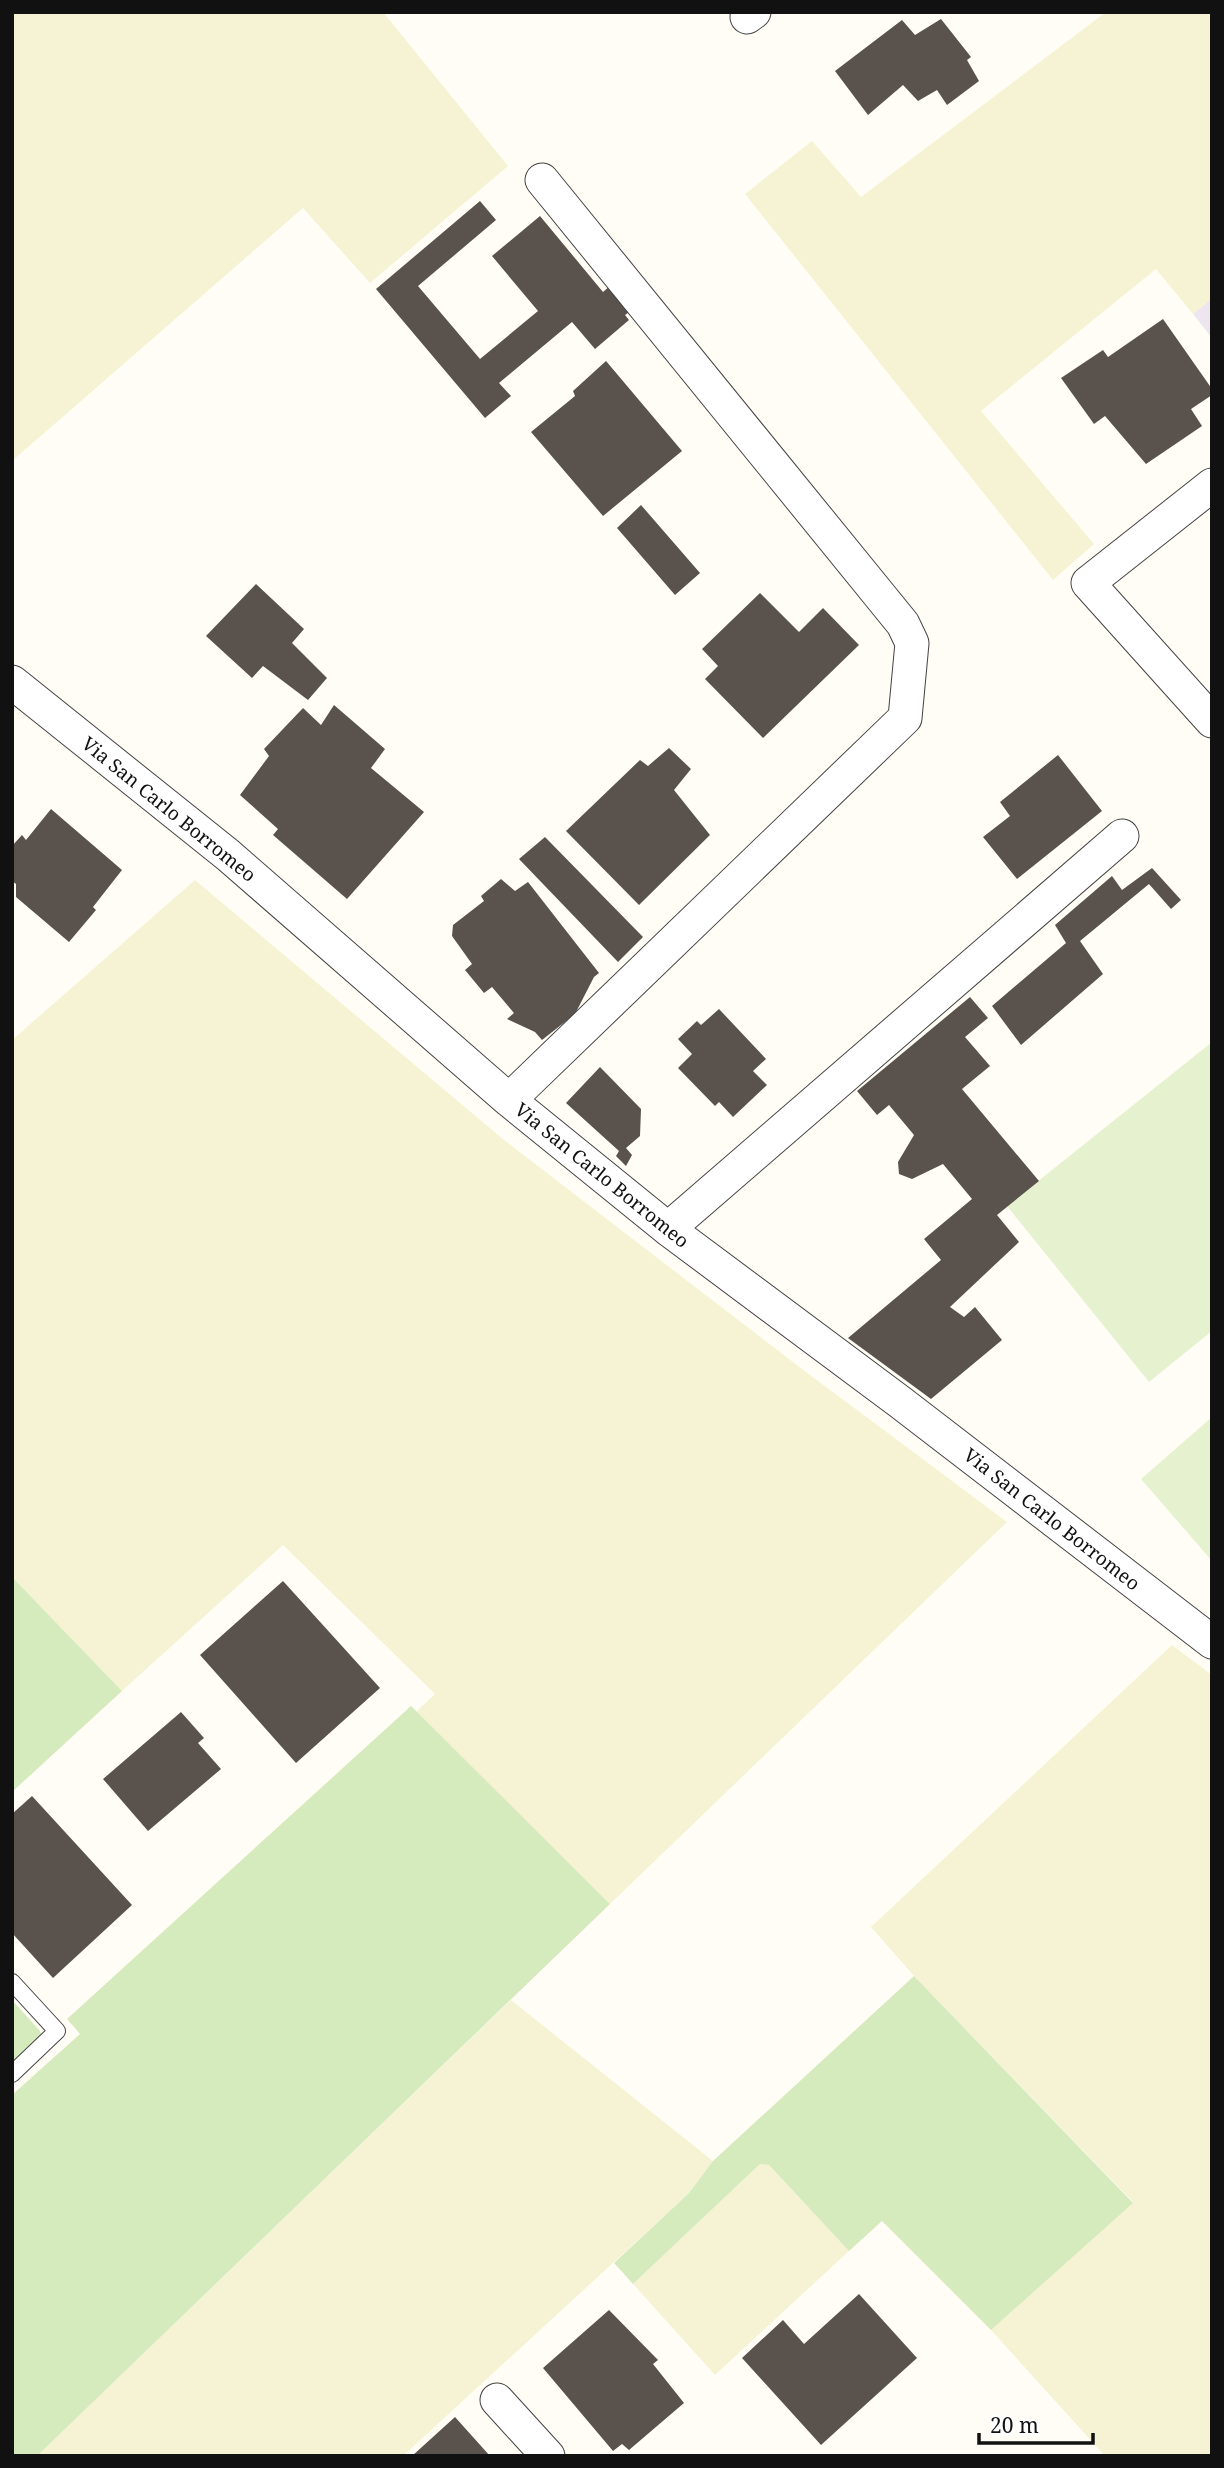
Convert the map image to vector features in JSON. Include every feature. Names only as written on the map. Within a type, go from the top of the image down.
[{"type":"street","points":[[509,1100],[905,719],[912,643],[903,624],[542,180]]},
{"type":"street","points":[[1212,485],[1088,583],[1212,721]]},
{"type":"street","name":"Via San Carlo Borromeo","points":[[12,682],[228,855],[509,1100],[668,1229],[900,1402],[1212,1642]]},
{"type":"street","points":[[668,1229],[1122,836]]},
{"type":"street","points":[[497,2400],[548,2456]]},
{"type":"lane","points":[[12,1982],[57,2031],[12,2074]]},
{"type":"shaded area","points":[[12,12],[383,12],[508,166],[370,283],[303,208],[12,461]]},
{"type":"shaded area","points":[[1106,12],[1212,12],[1212,298],[1193,314],[1156,269],[981,411],[1094,544],[1053,580],[745,194],[812,141],[861,197]]},
{"type":"shaded area","points":[[1212,298],[1212,338],[1193,314]]},
{"type":"shaded area","points":[[195,880],[504,1140],[798,1366],[1007,1522],[610,1904],[416,1712],[435,1694],[283,1545],[122,1691],[12,1577],[12,1040]]},
{"type":"shaded area","points":[[1172,1645],[1212,1675],[1212,2456],[1105,2456],[991,2330],[1133,2202],[914,1976],[871,1927]]},
{"type":"shaded area","points":[[511,2000],[713,2161],[689,2193],[403,2456],[37,2456]]},
{"type":"shaded area","points":[[760,2164],[769,2165],[849,2251],[715,2375],[633,2284]]},
{"type":"green space","points":[[1212,1042],[1212,1331],[1149,1382],[1007,1206]]},
{"type":"green space","points":[[1212,1417],[1212,1561],[1141,1479]]},
{"type":"green space","points":[[12,1577],[122,1691],[12,1792]]},
{"type":"green space","points":[[411,1706],[610,1904],[37,2456],[12,2456],[12,2095],[80,2034],[67,2019]]},
{"type":"green space","points":[[914,1976],[1133,2203],[991,2330],[882,2221],[849,2251],[769,2165],[760,2164],[633,2284],[614,2263],[689,2193],[713,2161]]},
{"type":"green space","points":[[12,2000],[40,2031],[43,2039],[12,2076]]},
{"type":"building","points":[[941,19],[971,57],[967,60],[979,81],[947,105],[937,90],[918,101],[903,85],[868,115],[835,71],[902,20],[915,35]]},
{"type":"building","points":[[480,201],[496,220],[418,286],[480,359],[538,311],[492,256],[540,216],[603,292],[611,285],[632,310],[625,315],[629,320],[595,349],[572,322],[499,383],[511,396],[485,418],[376,289]]},
{"type":"building","points":[[1163,319],[1212,389],[1212,395],[1191,409],[1202,426],[1146,464],[1105,416],[1094,424],[1061,378],[1103,350],[1108,357]]},
{"type":"building","points":[[606,361],[682,451],[603,516],[531,432],[575,396],[573,391]]},
{"type":"building","points":[[641,505],[700,573],[675,595],[617,528]]},
{"type":"building","points":[[256,584],[304,629],[292,643],[327,678],[308,700],[263,666],[252,678],[206,636]]},
{"type":"building","points":[[760,593],[799,632],[823,608],[859,645],[763,738],[705,679],[718,666],[702,649]]},
{"type":"building","points":[[334,705],[385,749],[371,768],[424,812],[347,899],[273,835],[278,829],[240,795],[269,756],[264,749],[303,708],[321,725]]},
{"type":"building","points":[[669,748],[691,769],[674,790],[710,835],[639,905],[566,831],[640,760],[648,766]]},
{"type":"building","points":[[1058,755],[1102,811],[1017,879],[983,837],[1010,816],[1000,802]]},
{"type":"building","points":[[51,809],[122,870],[93,907],[96,910],[69,942],[16,897],[16,884],[12,881],[12,846],[22,835],[26,840]]},
{"type":"building","points":[[545,837],[643,937],[618,962],[519,859]]},
{"type":"building","points":[[1152,868],[1181,900],[1171,909],[1149,884],[1080,941],[1103,974],[1021,1045],[992,1006],[1066,943],[1055,925],[1112,876],[1122,890]]},
{"type":"building","points":[[501,879],[515,891],[528,882],[599,973],[594,977],[575,1014],[542,1040],[535,1032],[507,1019],[514,1013],[492,987],[484,993],[465,970],[472,964],[452,936],[453,925],[484,901],[481,896]]},
{"type":"building","points":[[970,997],[988,1018],[965,1037],[990,1066],[962,1089],[1039,1181],[997,1215],[1019,1242],[950,1307],[964,1317],[975,1307],[1002,1340],[931,1399],[848,1338],[941,1260],[924,1239],[972,1199],[943,1164],[912,1179],[899,1174],[898,1162],[914,1135],[889,1105],[877,1115],[857,1091]]},
{"type":"building","points":[[719,1009],[766,1059],[753,1071],[767,1085],[733,1117],[719,1102],[715,1106],[678,1068],[692,1054],[678,1039],[697,1021],[701,1025]]},
{"type":"building","points":[[600,1067],[641,1109],[640,1136],[626,1148],[632,1155],[626,1166],[616,1156],[619,1151],[566,1103]]},
{"type":"building","points":[[283,1581],[380,1688],[296,1763],[200,1655]]},
{"type":"building","points":[[181,1712],[204,1738],[198,1743],[221,1769],[148,1831],[103,1779]]},
{"type":"building","points":[[32,1796],[132,1905],[53,1978],[12,1933],[12,1814]]},
{"type":"building","points":[[859,2294],[917,2358],[821,2445],[742,2358],[783,2320],[804,2344]]},
{"type":"building","points":[[609,2310],[658,2360],[653,2364],[684,2403],[629,2450],[622,2444],[613,2451],[543,2368]]},
{"type":"building","points":[[455,2417],[490,2456],[412,2456]]}]
